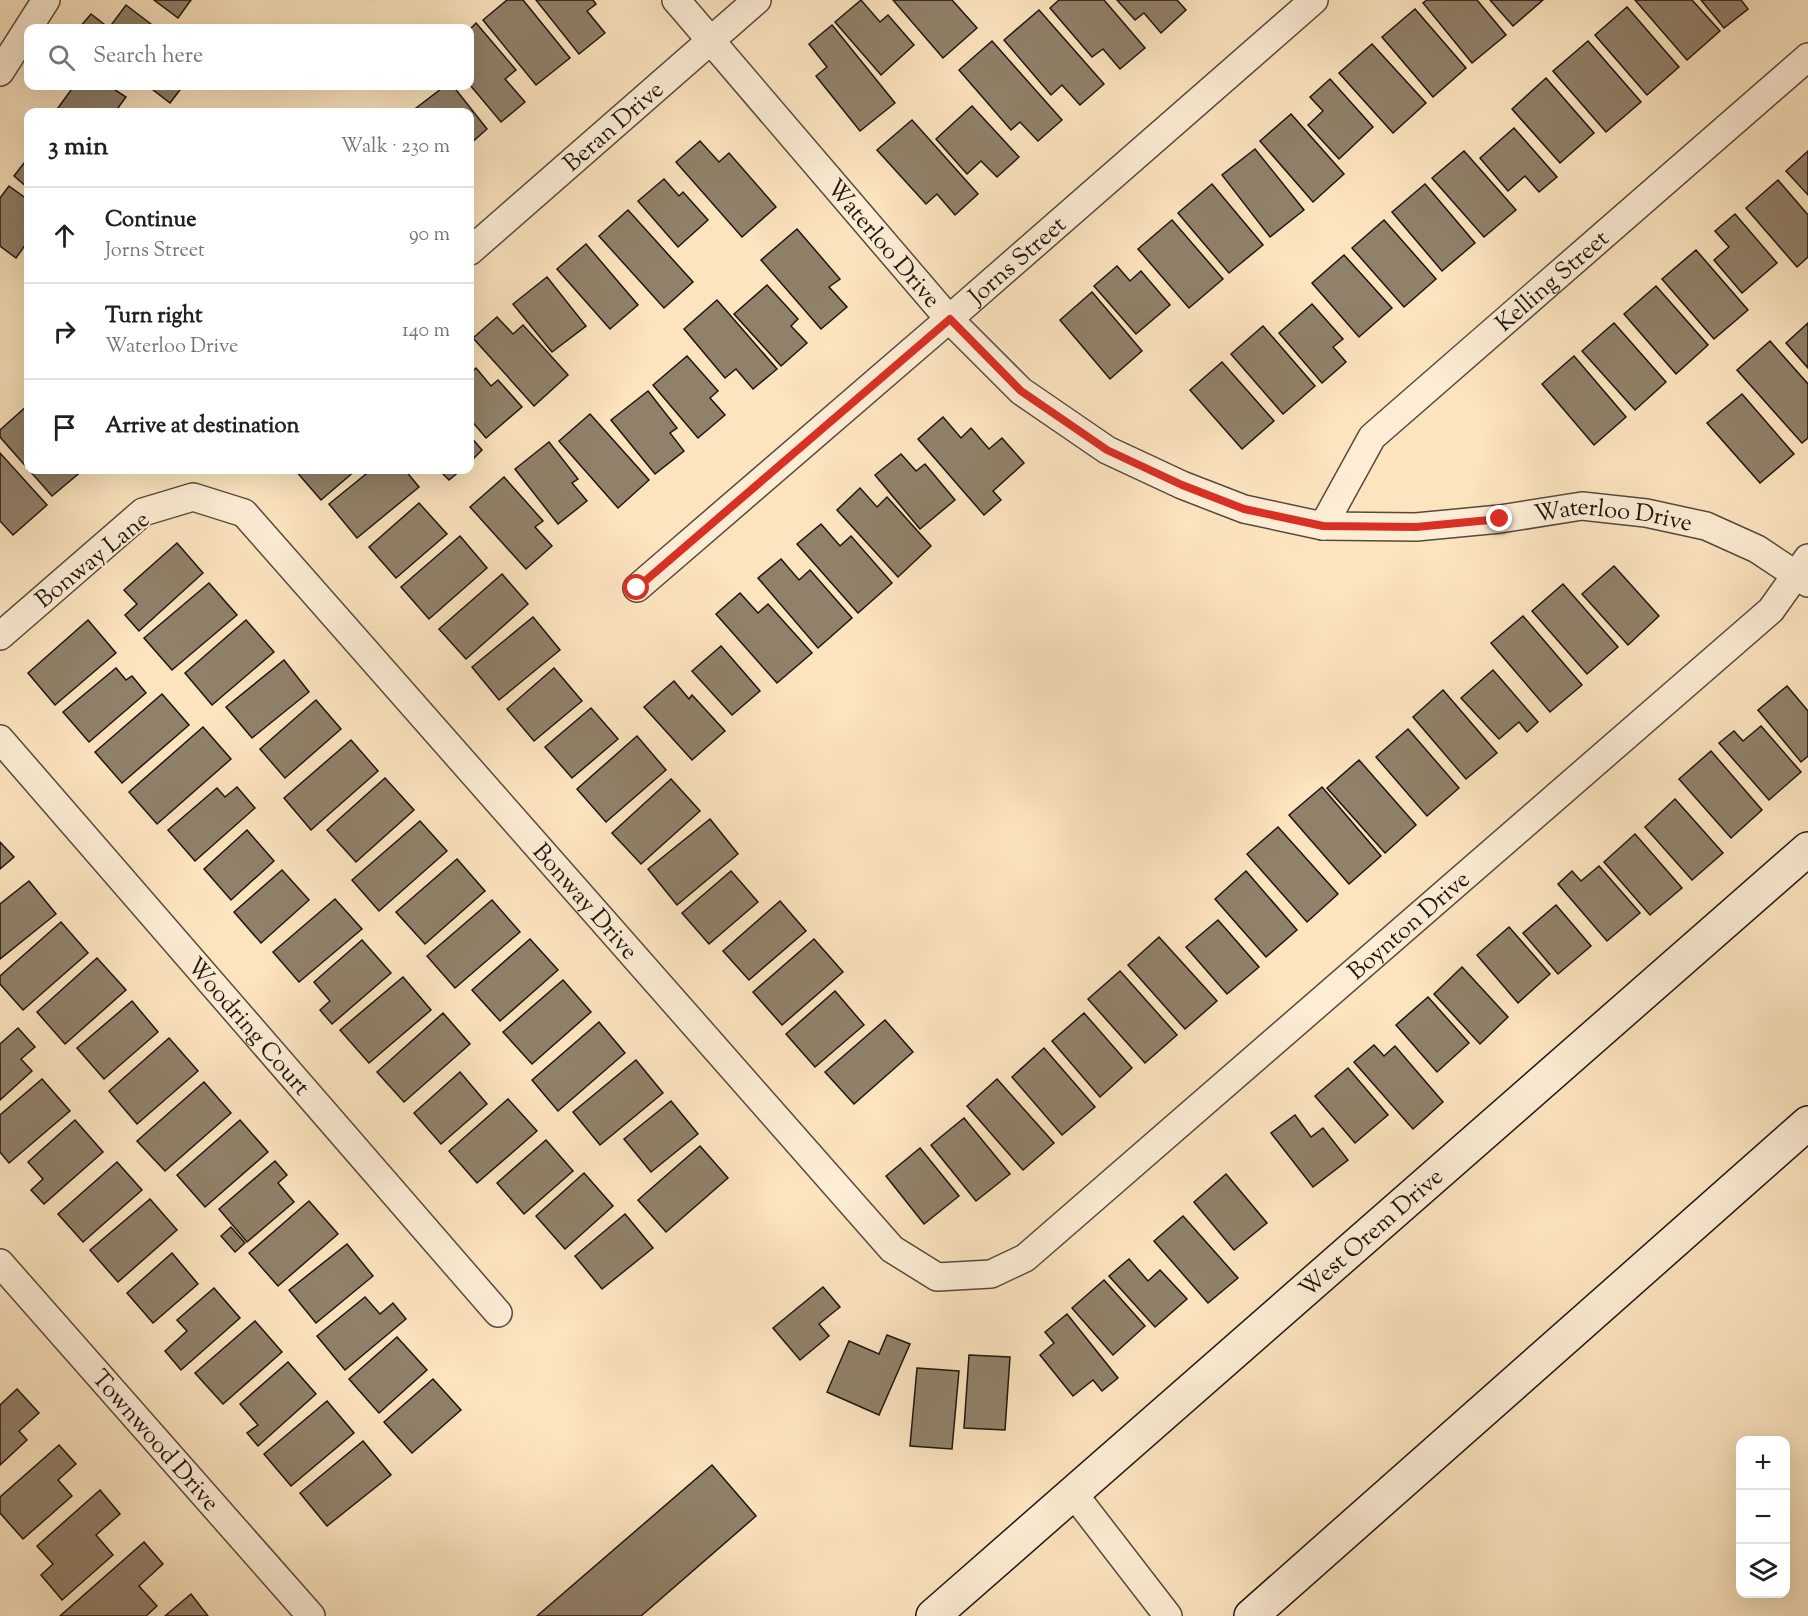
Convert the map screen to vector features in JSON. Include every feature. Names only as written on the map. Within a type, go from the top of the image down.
[{"type":"main road","name":"West Orem Drive","points":[[933,1616],[1808,849]]},
{"type":"main road","points":[[1251,1616],[1808,1123]]},
{"type":"street","points":[[30,24],[45,0]]},
{"type":"street","name":"Waterloo Drive","points":[[676,0],[950,319],[1021,391],[1107,450],[1182,485],[1244,509],[1323,526],[1416,527],[1500,519],[1582,506],[1603,508],[1646,513],[1706,526],[1804,572]]},
{"type":"street","name":"Beran Drive","points":[[474,248],[757,0]]},
{"type":"street","name":"Jorns Street","points":[[637,588],[950,319],[1314,0]]},
{"type":"street","points":[[0,72],[24,34]]},
{"type":"street","name":"Kelling Street","points":[[1323,526],[1372,437],[1808,57]]},
{"type":"street","name":"Bonway Lane","points":[[0,636],[142,512],[193,497]]},
{"type":"street","name":"Bonway Drive","points":[[193,497],[244,513],[892,1249],[937,1277],[991,1274]]},
{"type":"street","name":"Boynton Drive","points":[[991,1274],[1026,1258],[1771,610],[1804,572]]},
{"type":"street","name":"Woodring Court","points":[[0,739],[498,1313]]},
{"type":"street","name":"Townwood Drive","points":[[0,1263],[311,1616]]},
{"type":"street","points":[[1073,1493],[1168,1616]]},
{"type":"building","points":[[154,0],[191,0],[178,18]]},
{"type":"building","points":[[507,0],[523,0],[570,58],[536,85],[483,20]]},
{"type":"building","points":[[536,0],[593,0],[596,4],[587,11],[605,33],[579,54]]},
{"type":"building","points":[[861,0],[880,22],[888,15],[914,45],[881,75],[835,22]]},
{"type":"building","points":[[893,0],[952,0],[977,28],[943,58]]},
{"type":"building","points":[[1059,0],[1104,0],[1145,48],[1120,69],[1103,49],[1092,57],[1050,8]]},
{"type":"building","points":[[1117,0],[1177,0],[1186,10],[1161,33],[1144,13],[1135,20]]},
{"type":"building","points":[[1427,0],[1477,0],[1506,35],[1472,63],[1423,3]]},
{"type":"building","points":[[1490,0],[1543,0],[1513,26]]},
{"type":"building","points":[[1635,0],[1692,0],[1720,31],[1687,60]]},
{"type":"building","points":[[1701,0],[1741,0],[1748,9],[1724,28]]},
{"type":"building","points":[[126,5],[151,24],[112,24]]},
{"type":"building","points":[[1627,7],[1679,67],[1647,95],[1595,35]]},
{"type":"building","points":[[1415,9],[1466,68],[1433,97],[1382,37]]},
{"type":"building","points":[[1039,10],[1104,84],[1080,105],[1062,85],[1051,95],[1004,40]]},
{"type":"building","points":[[91,14],[104,24],[82,24]]},
{"type":"building","points":[[476,23],[516,70],[505,79],[525,102],[501,122],[474,90],[474,25]]},
{"type":"building","points":[[832,25],[895,103],[860,131],[816,76],[827,67],[809,44]]},
{"type":"building","points":[[992,41],[1062,120],[1038,141],[1020,122],[1011,130],[959,70]]},
{"type":"building","points":[[1588,41],[1641,102],[1606,132],[1553,71]]},
{"type":"building","points":[[1372,44],[1426,103],[1393,133],[1339,73]]},
{"type":"building","points":[[1546,78],[1594,133],[1560,163],[1512,109]]},
{"type":"building","points":[[1330,79],[1373,127],[1339,159],[1308,125],[1323,111],[1310,97]]},
{"type":"building","points":[[71,90],[115,90],[126,97],[118,108],[58,108]]},
{"type":"building","points":[[153,90],[180,90],[170,103]]},
{"type":"building","points":[[440,90],[456,90],[470,108],[416,108]]},
{"type":"building","points":[[972,106],[1019,157],[997,177],[981,161],[967,174],[936,139]]},
{"type":"building","points":[[474,113],[487,129],[474,140]]},
{"type":"building","points":[[1291,114],[1344,174],[1313,202],[1260,141]]},
{"type":"building","points":[[912,120],[978,194],[955,215],[937,194],[926,204],[877,150]]},
{"type":"building","points":[[1514,128],[1557,177],[1539,192],[1525,176],[1508,191],[1480,158]]},
{"type":"building","points":[[700,141],[719,162],[729,153],[776,207],[742,237],[676,162]]},
{"type":"building","points":[[1255,149],[1304,210],[1270,237],[1222,175]]},
{"type":"building","points":[[1464,151],[1516,210],[1484,237],[1432,178]]},
{"type":"building","points":[[1808,151],[1808,195],[1786,171]]},
{"type":"building","points":[[24,163],[24,185],[14,176]]},
{"type":"building","points":[[664,179],[679,196],[683,192],[708,220],[678,247],[638,201]]},
{"type":"building","points":[[1778,180],[1808,215],[1808,257],[1797,267],[1746,208]]},
{"type":"building","points":[[1212,184],[1263,245],[1229,273],[1178,213]]},
{"type":"building","points":[[1425,184],[1475,243],[1442,271],[1392,212]]},
{"type":"building","points":[[9,186],[24,197],[24,247],[16,258],[0,246],[0,198]]},
{"type":"building","points":[[628,210],[693,282],[664,308],[599,236]]},
{"type":"building","points":[[1735,214],[1777,263],[1742,293],[1714,260],[1729,247],[1715,231]]},
{"type":"building","points":[[1172,220],[1223,279],[1189,308],[1138,249]]},
{"type":"building","points":[[1384,220],[1436,279],[1404,307],[1352,248]]},
{"type":"building","points":[[797,229],[840,279],[829,287],[847,307],[821,329],[761,260]]},
{"type":"building","points":[[586,244],[638,305],[610,329],[557,269]]},
{"type":"building","points":[[1696,250],[1748,310],[1714,339],[1662,279]]},
{"type":"building","points":[[1344,255],[1392,308],[1359,337],[1312,283]]},
{"type":"building","points":[[1117,266],[1130,281],[1141,271],[1170,305],[1136,334],[1094,286]]},
{"type":"building","points":[[547,277],[586,326],[552,352],[513,304]]},
{"type":"building","points":[[767,285],[798,319],[791,326],[807,343],[781,366],[734,314]]},
{"type":"building","points":[[1656,286],[1708,345],[1676,374],[1624,314]]},
{"type":"building","points":[[1092,292],[1142,351],[1110,379],[1060,320]]},
{"type":"building","points":[[717,300],[777,369],[753,389],[736,369],[725,378],[684,329]]},
{"type":"building","points":[[1312,304],[1343,339],[1333,347],[1346,362],[1322,383],[1279,333]]},
{"type":"building","points":[[497,317],[513,334],[523,325],[568,375],[534,406],[474,337]]},
{"type":"building","points":[[1614,323],[1666,382],[1635,410],[1582,351]]},
{"type":"building","points":[[1808,323],[1808,368],[1786,343]]},
{"type":"building","points":[[1263,326],[1315,386],[1283,414],[1231,354]]},
{"type":"building","points":[[1770,341],[1808,384],[1808,438],[1802,443],[1737,370]]},
{"type":"building","points":[[687,356],[718,391],[710,398],[725,415],[698,438],[653,385]]},
{"type":"building","points":[[1574,356],[1626,417],[1594,445],[1542,384]]},
{"type":"building","points":[[1222,362],[1274,421],[1242,449],[1190,390]]},
{"type":"building","points":[[476,368],[491,386],[498,380],[522,407],[486,438],[474,424],[474,370]]},
{"type":"building","points":[[648,391],[677,428],[670,433],[684,451],[655,474],[611,420]]},
{"type":"building","points":[[1742,394],[1794,454],[1760,483],[1707,423]]},
{"type":"building","points":[[24,409],[24,464],[0,437],[0,430]]},
{"type":"building","points":[[590,414],[649,480],[618,508],[559,441]]},
{"type":"building","points":[[943,417],[961,438],[971,428],[989,449],[1002,438],[1024,463],[993,491],[1001,500],[984,515],[918,439]]},
{"type":"building","points":[[474,441],[482,450],[474,458]]},
{"type":"building","points":[[549,442],[578,479],[572,483],[587,501],[558,524],[515,469]]},
{"type":"building","points":[[0,453],[47,505],[13,535],[0,521]]},
{"type":"building","points":[[901,454],[916,471],[925,464],[955,500],[920,529],[875,475]]},
{"type":"building","points":[[33,474],[78,474],[52,496]]},
{"type":"building","points":[[298,474],[351,474],[321,500]]},
{"type":"building","points":[[366,474],[408,474],[419,487],[357,538],[329,504]]},
{"type":"building","points":[[443,474],[456,474],[449,480]]},
{"type":"building","points":[[504,477],[543,521],[535,527],[552,546],[526,569],[470,507]]},
{"type":"building","points":[[860,488],[877,507],[887,497],[931,546],[898,577],[837,510]]},
{"type":"building","points":[[419,503],[447,534],[396,578],[369,547]]},
{"type":"building","points":[[821,524],[840,546],[851,536],[892,583],[858,613],[797,544]]},
{"type":"building","points":[[460,536],[487,568],[429,619],[401,587]]},
{"type":"building","points":[[177,543],[203,573],[139,631],[125,615],[137,604],[124,590]]},
{"type":"building","points":[[781,559],[799,580],[810,570],[852,618],[818,648],[758,578]]},
{"type":"building","points":[[1614,566],[1659,616],[1628,645],[1582,594]]},
{"type":"building","points":[[502,574],[528,604],[466,659],[439,629]]},
{"type":"building","points":[[209,583],[237,615],[172,670],[144,638]]},
{"type":"building","points":[[1563,584],[1618,647],[1587,674],[1532,611]]},
{"type":"building","points":[[740,593],[758,613],[768,604],[812,653],[777,683],[716,614]]},
{"type":"building","points":[[1523,616],[1582,685],[1550,712],[1491,643]]},
{"type":"building","points":[[533,617],[560,650],[499,700],[472,667]]},
{"type":"building","points":[[88,620],[116,653],[55,705],[28,673]]},
{"type":"building","points":[[246,620],[274,652],[212,705],[185,673]]},
{"type":"building","points":[[721,646],[760,691],[732,715],[692,671]]},
{"type":"building","points":[[284,660],[309,692],[252,738],[226,707]]},
{"type":"building","points":[[116,668],[126,680],[132,676],[146,693],[89,742],[63,712]]},
{"type":"building","points":[[554,668],[582,701],[534,741],[507,709]]},
{"type":"building","points":[[1493,670],[1538,722],[1527,732],[1519,722],[1499,739],[1461,698]]},
{"type":"building","points":[[674,681],[689,699],[692,695],[725,731],[692,760],[644,707]]},
{"type":"building","points":[[1787,686],[1808,711],[1808,756],[1801,762],[1758,710]]},
{"type":"building","points":[[1443,690],[1497,753],[1466,779],[1413,717]]},
{"type":"building","points":[[162,694],[189,725],[122,783],[95,752]]},
{"type":"building","points":[[316,700],[341,729],[285,778],[260,749]]},
{"type":"building","points":[[591,708],[618,739],[572,778],[545,747]]},
{"type":"building","points":[[1761,726],[1801,772],[1769,800],[1719,743],[1734,731],[1743,741]]},
{"type":"building","points":[[203,727],[231,759],[157,824],[129,792]]},
{"type":"building","points":[[1408,729],[1459,788],[1427,816],[1376,757]]},
{"type":"building","points":[[637,736],[666,770],[606,822],[577,789]]},
{"type":"building","points":[[351,740],[378,771],[311,830],[284,798]]},
{"type":"building","points":[[1711,751],[1762,810],[1731,838],[1679,779]]},
{"type":"building","points":[[1359,760],[1416,825],[1385,853],[1327,788]]},
{"type":"building","points":[[385,778],[414,810],[356,862],[327,830]]},
{"type":"building","points":[[671,779],[700,811],[641,864],[612,833]]},
{"type":"building","points":[[237,787],[255,808],[195,861],[168,830],[217,788],[225,797]]},
{"type":"building","points":[[1322,787],[1381,856],[1349,884],[1289,815]]},
{"type":"building","points":[[1675,799],[1723,853],[1692,880],[1645,827]]},
{"type":"building","points":[[710,819],[738,854],[677,905],[648,869]]},
{"type":"building","points":[[420,821],[447,851],[379,911],[352,880]]},
{"type":"building","points":[[1278,827],[1338,894],[1307,922],[1247,854]]},
{"type":"building","points":[[247,830],[274,861],[231,900],[204,869]]},
{"type":"building","points":[[1635,834],[1682,888],[1650,915],[1604,862]]},
{"type":"building","points":[[0,842],[14,857],[0,869]]},
{"type":"building","points":[[457,859],[485,891],[425,944],[396,912]]},
{"type":"building","points":[[1599,866],[1640,913],[1607,941],[1558,884],[1572,871],[1581,881]]},
{"type":"building","points":[[282,870],[309,900],[261,943],[234,912]]},
{"type":"building","points":[[731,871],[758,902],[709,944],[682,913]]},
{"type":"building","points":[[1246,871],[1297,930],[1266,957],[1215,899]]},
{"type":"building","points":[[29,881],[56,914],[0,959],[0,904]]},
{"type":"building","points":[[335,899],[362,929],[299,982],[273,952]]},
{"type":"building","points":[[492,900],[520,932],[455,988],[427,956]]},
{"type":"building","points":[[780,901],[806,931],[749,980],[723,951]]},
{"type":"building","points":[[1556,905],[1591,946],[1558,974],[1523,933]]},
{"type":"building","points":[[1218,920],[1259,967],[1227,994],[1186,947]]},
{"type":"building","points":[[61,922],[88,953],[23,1010],[0,984],[0,976]]},
{"type":"building","points":[[1509,927],[1550,974],[1518,1003],[1477,955]]},
{"type":"building","points":[[1159,937],[1217,1001],[1185,1029],[1128,965]]},
{"type":"building","points":[[530,939],[558,970],[500,1021],[472,990]]},
{"type":"building","points":[[814,939],[843,972],[782,1025],[753,992]]},
{"type":"building","points":[[362,940],[391,973],[332,1024],[320,1010],[330,1001],[314,982]]},
{"type":"building","points":[[97,958],[126,990],[65,1044],[37,1012]]},
{"type":"building","points":[[1462,967],[1508,1017],[1480,1044],[1434,994]]},
{"type":"building","points":[[1120,971],[1177,1035],[1145,1063],[1088,999]]},
{"type":"building","points":[[403,977],[431,1010],[369,1063],[340,1030]]},
{"type":"building","points":[[563,980],[591,1012],[532,1064],[503,1032]]},
{"type":"building","points":[[835,991],[864,1025],[815,1067],[786,1034]]},
{"type":"building","points":[[1428,997],[1469,1043],[1437,1072],[1396,1025]]},
{"type":"building","points":[[132,1001],[158,1032],[104,1079],[77,1048]]},
{"type":"building","points":[[443,1013],[470,1044],[404,1102],[377,1072]]},
{"type":"building","points":[[1084,1013],[1132,1068],[1100,1097],[1052,1041]]},
{"type":"building","points":[[885,1020],[913,1052],[854,1104],[825,1072]]},
{"type":"building","points":[[599,1022],[625,1053],[558,1111],[532,1080]]},
{"type":"building","points":[[18,1028],[35,1047],[21,1059],[32,1071],[0,1100],[0,1044]]},
{"type":"building","points":[[169,1038],[198,1071],[137,1124],[109,1091]]},
{"type":"building","points":[[1374,1045],[1384,1056],[1395,1046],[1443,1102],[1413,1129],[1354,1062]]},
{"type":"building","points":[[1044,1048],[1095,1107],[1062,1135],[1012,1077]]},
{"type":"building","points":[[636,1060],[663,1093],[600,1145],[573,1112]]},
{"type":"building","points":[[1348,1068],[1388,1115],[1355,1143],[1315,1096]]},
{"type":"building","points":[[460,1072],[487,1104],[441,1144],[414,1113]]},
{"type":"building","points":[[42,1079],[70,1111],[9,1163],[0,1152],[0,1115]]},
{"type":"building","points":[[997,1079],[1054,1143],[1023,1170],[967,1106]]},
{"type":"building","points":[[204,1082],[231,1113],[165,1171],[137,1141]]},
{"type":"building","points":[[508,1099],[537,1131],[477,1183],[449,1151]]},
{"type":"building","points":[[671,1101],[698,1134],[651,1172],[624,1139]]},
{"type":"building","points":[[1295,1115],[1311,1137],[1323,1128],[1348,1160],[1313,1187],[1271,1133]]},
{"type":"building","points":[[964,1118],[1010,1174],[976,1201],[931,1145]]},
{"type":"building","points":[[75,1120],[103,1152],[44,1204],[31,1190],[43,1179],[28,1162]]},
{"type":"building","points":[[240,1120],[268,1152],[205,1207],[177,1175]]},
{"type":"building","points":[[546,1140],[573,1171],[524,1214],[497,1183]]},
{"type":"building","points":[[700,1146],[728,1178],[666,1232],[638,1200]]},
{"type":"building","points":[[920,1148],[959,1196],[924,1224],[886,1176]]},
{"type":"building","points":[[275,1161],[287,1175],[278,1183],[294,1202],[247,1242],[219,1209]]},
{"type":"building","points":[[117,1162],[142,1190],[83,1242],[58,1214]]},
{"type":"building","points":[[584,1173],[613,1206],[565,1249],[536,1216]]},
{"type":"building","points":[[1226,1174],[1267,1223],[1234,1250],[1194,1202]]},
{"type":"building","points":[[150,1199],[177,1230],[118,1282],[90,1250]]},
{"type":"building","points":[[309,1201],[338,1234],[278,1286],[249,1253]]},
{"type":"building","points":[[625,1214],[653,1248],[602,1289],[575,1256]]},
{"type":"building","points":[[1183,1216],[1238,1278],[1208,1303],[1154,1241]]},
{"type":"building","points":[[231,1227],[245,1243],[235,1252],[221,1236]]},
{"type":"building","points":[[347,1244],[373,1276],[316,1323],[289,1290]]},
{"type":"building","points":[[172,1253],[198,1284],[153,1323],[127,1293]]},
{"type":"building","points":[[1129,1259],[1148,1281],[1160,1270],[1187,1299],[1155,1327],[1109,1276]]},
{"type":"building","points":[[1104,1280],[1145,1326],[1113,1355],[1072,1308]]},
{"type":"building","points":[[823,1287],[840,1307],[819,1324],[829,1336],[800,1360],[773,1328]]},
{"type":"building","points":[[214,1288],[240,1318],[181,1370],[165,1351],[187,1331],[177,1320]]},
{"type":"building","points":[[365,1297],[380,1314],[393,1303],[406,1319],[345,1370],[317,1336]]},
{"type":"building","points":[[1067,1314],[1118,1378],[1102,1391],[1093,1380],[1073,1396],[1040,1355],[1054,1343],[1045,1332]]},
{"type":"building","points":[[255,1321],[282,1352],[223,1404],[195,1373]]},
{"type":"building","points":[[887,1335],[910,1344],[879,1415],[827,1392],[849,1341],[879,1354]]},
{"type":"building","points":[[397,1337],[427,1370],[379,1413],[349,1379]]},
{"type":"building","points":[[969,1355],[1010,1357],[1005,1430],[964,1428]]},
{"type":"building","points":[[288,1362],[316,1394],[258,1446],[247,1433],[258,1425],[240,1404]]},
{"type":"building","points":[[917,1368],[959,1371],[952,1449],[910,1446]]},
{"type":"building","points":[[433,1379],[461,1410],[412,1453],[384,1422]]},
{"type":"building","points":[[17,1389],[39,1413],[19,1431],[27,1440],[0,1465],[0,1405]]},
{"type":"building","points":[[327,1401],[354,1433],[291,1486],[264,1454]]},
{"type":"building","points":[[363,1441],[391,1475],[327,1526],[300,1493]]},
{"type":"building","points":[[59,1445],[76,1464],[58,1480],[72,1496],[23,1539],[0,1513],[0,1497]]},
{"type":"building","points":[[712,1465],[756,1516],[641,1616],[537,1616]]},
{"type":"building","points":[[100,1490],[120,1514],[96,1535],[113,1555],[62,1600],[41,1575],[53,1564],[37,1546]]},
{"type":"building","points":[[144,1542],[163,1564],[139,1586],[157,1606],[146,1616],[60,1616]]},
{"type":"building","points":[[191,1594],[208,1616],[165,1616]]},
{"type":"route","points":[[637,588],[950,319],[1021,391],[1107,450],[1182,485],[1244,509],[1323,526],[1416,527],[1500,519]]}]
